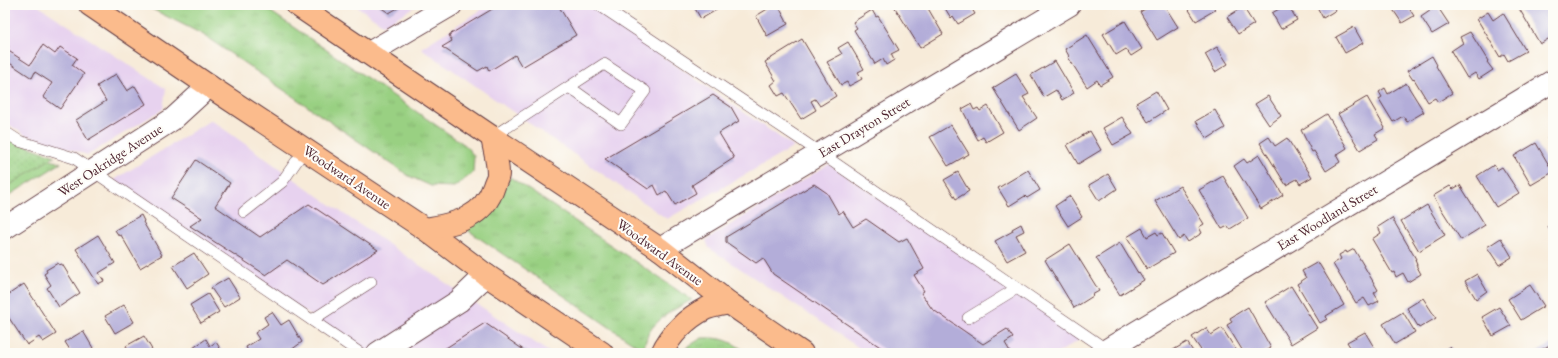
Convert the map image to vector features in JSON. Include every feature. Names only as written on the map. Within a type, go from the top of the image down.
[{"type":"main road","name":"Woodward Avenue","points":[[90,5],[209,86],[426,229],[486,275],[602,353]]},
{"type":"main road","name":"Woodward Avenue","points":[[298,5],[660,249],[729,303],[802,353]]},
{"type":"main road","points":[[426,229],[450,225],[464,220],[470,217],[483,205],[492,192],[498,175],[492,137]]},
{"type":"main road","points":[[662,353],[671,337],[687,321],[706,309],[729,303]]},
{"type":"street","points":[[369,53],[451,5]]},
{"type":"street","name":"East Drayton Street","points":[[660,249],[1069,5]]},
{"type":"street","name":"East Woodland Street","points":[[1107,352],[1553,81]]},
{"type":"street","name":"West Oakridge Avenue","points":[[5,228],[173,119],[209,86]]},
{"type":"street","points":[[378,353],[459,302],[486,275]]},
{"type":"lane","points":[[599,5],[821,153],[1107,352]]},
{"type":"lane","points":[[492,137],[604,64],[645,91],[621,124],[569,87]]},
{"type":"lane","points":[[5,132],[19,141],[74,158],[360,353]]},
{"type":"lane","points":[[244,212],[282,182],[305,149]]},
{"type":"lane","points":[[312,320],[371,282]]},
{"type":"lane","points":[[968,318],[1017,288]]},
{"type":"shaded area","points":[[5,5],[37,5],[166,89],[163,109],[88,155],[25,135],[5,122]]},
{"type":"shaded area","points":[[355,5],[418,5],[384,25]]},
{"type":"shaded area","points":[[489,5],[588,5],[794,147],[667,219],[421,48]]},
{"type":"shaded area","points":[[211,120],[351,219],[550,353],[367,353],[258,280],[114,180]]},
{"type":"shaded area","points":[[829,164],[1084,337],[1058,353],[867,353],[709,248],[706,240]]},
{"type":"green space","points":[[144,5],[261,5],[465,145],[474,156],[473,173],[454,187],[431,186],[409,176],[202,34]]},
{"type":"green space","points":[[5,137],[19,151],[61,163],[5,198]]},
{"type":"green space","points":[[5,138],[55,156],[5,188]]},
{"type":"green space","points":[[510,177],[692,300],[673,310],[656,323],[648,334],[643,350],[466,229],[502,192]]},
{"type":"green space","points":[[702,338],[721,339],[736,345],[748,353],[685,353],[687,347]]},
{"type":"building","points":[[377,5],[403,5],[389,13]]},
{"type":"building","points":[[499,5],[558,5],[576,35],[522,67],[515,55],[489,71],[487,66],[478,71],[442,47],[452,41],[449,35]]},
{"type":"building","points":[[693,5],[716,5],[718,9],[701,19]]},
{"type":"building","points":[[774,5],[778,5],[788,24],[767,36],[756,16]]},
{"type":"building","points":[[926,5],[943,34],[920,48],[894,6]]},
{"type":"building","points":[[943,5],[972,5],[970,6],[975,14],[958,24],[953,16],[951,18]]},
{"type":"building","points":[[1152,5],[1164,5],[1178,27],[1157,40],[1140,12]]},
{"type":"building","points":[[1186,5],[1213,5],[1215,10],[1196,21]]},
{"type":"building","points":[[1288,5],[1297,20],[1281,29],[1272,13]]},
{"type":"building","points":[[1316,5],[1333,5],[1336,10],[1323,18]]},
{"type":"building","points":[[1390,5],[1407,5],[1414,16],[1402,23]]},
{"type":"building","points":[[1517,5],[1549,5],[1553,11],[1553,26],[1550,28],[1553,32],[1553,36],[1540,44]]},
{"type":"building","points":[[1437,6],[1449,24],[1432,34],[1421,17]]},
{"type":"building","points":[[1243,7],[1254,24],[1238,34],[1227,17]]},
{"type":"building","points":[[872,10],[876,17],[878,16],[899,50],[891,54],[894,60],[886,65],[883,59],[875,64],[854,30],[857,28],[853,22]]},
{"type":"building","points":[[1488,12],[1493,20],[1503,13],[1526,51],[1508,61],[1504,54],[1500,57],[1477,19]]},
{"type":"building","points":[[1125,21],[1142,49],[1131,56],[1126,49],[1116,55],[1103,34]]},
{"type":"building","points":[[1354,27],[1363,43],[1345,53],[1336,37]]},
{"type":"building","points":[[1470,32],[1493,70],[1479,79],[1475,73],[1467,78],[1451,51],[1463,43],[1460,37]]},
{"type":"building","points":[[1087,35],[1113,77],[1100,85],[1097,80],[1087,87],[1068,57],[1069,56],[1065,49]]},
{"type":"building","points":[[802,39],[836,96],[820,106],[815,99],[811,101],[816,110],[801,119],[784,93],[778,96],[771,85],[776,81],[765,62]]},
{"type":"building","points":[[848,42],[864,69],[858,72],[862,79],[849,86],[847,82],[841,85],[827,62],[842,54],[838,48]]},
{"type":"building","points":[[5,43],[9,46],[7,50],[30,65],[43,45],[55,54],[60,47],[77,58],[72,65],[84,74],[60,109],[43,97],[52,83],[35,72],[32,78],[5,60]]},
{"type":"building","points":[[1217,47],[1228,64],[1215,72],[1205,54]]},
{"type":"building","points":[[1432,56],[1437,65],[1436,66],[1452,93],[1438,102],[1435,98],[1428,102],[1414,79],[1413,80],[1407,71]]},
{"type":"building","points":[[1055,61],[1074,93],[1062,100],[1056,90],[1044,97],[1031,75]]},
{"type":"building","points":[[116,74],[127,91],[135,86],[146,104],[88,140],[76,120],[106,101],[97,86]]},
{"type":"building","points":[[1016,74],[1029,94],[1023,97],[1037,118],[1019,130],[993,88]]},
{"type":"building","points":[[1406,83],[1424,112],[1407,122],[1403,116],[1393,122],[1379,99],[1382,97],[1379,92],[1385,88],[1388,94]]},
{"type":"building","points":[[1156,91],[1167,110],[1148,122],[1136,103]]},
{"type":"building","points":[[713,95],[731,107],[739,121],[719,133],[734,158],[692,185],[696,193],[675,205],[666,191],[659,195],[654,185],[648,189],[605,159]]},
{"type":"building","points":[[1268,96],[1281,116],[1269,125],[1255,104]]},
{"type":"building","points":[[1367,97],[1385,128],[1375,134],[1378,139],[1360,150],[1338,114]]},
{"type":"building","points":[[971,104],[974,110],[978,108],[980,111],[988,106],[1003,132],[986,142],[983,137],[978,140],[962,109]]},
{"type":"building","points":[[1215,110],[1225,128],[1207,139],[1196,121]]},
{"type":"building","points":[[1327,114],[1347,148],[1336,155],[1340,162],[1326,171],[1314,151],[1312,152],[1301,130]]},
{"type":"building","points":[[1122,117],[1133,134],[1113,145],[1103,128]]},
{"type":"building","points":[[951,125],[969,154],[948,166],[930,137]]},
{"type":"building","points":[[1090,131],[1101,150],[1078,164],[1067,145]]},
{"type":"building","points":[[1553,135],[1553,148],[1547,138]]},
{"type":"building","points":[[1269,137],[1275,146],[1287,138],[1312,177],[1300,184],[1297,179],[1286,185],[1260,143]]},
{"type":"building","points":[[1536,143],[1553,172],[1531,185],[1514,156]]},
{"type":"building","points":[[1259,155],[1283,195],[1261,209],[1234,166],[1244,159],[1247,163]]},
{"type":"building","points":[[196,160],[230,183],[215,206],[260,237],[309,204],[378,250],[323,285],[287,260],[266,275],[190,226],[202,218],[171,198]]},
{"type":"building","points":[[1494,165],[1497,170],[1502,167],[1519,193],[1496,207],[1477,176]]},
{"type":"building","points":[[1028,170],[1040,190],[1027,198],[1025,196],[1009,206],[998,188]]},
{"type":"building","points":[[958,172],[969,191],[956,199],[944,180]]},
{"type":"building","points":[[1108,174],[1117,189],[1099,201],[1089,185]]},
{"type":"building","points":[[1223,176],[1248,218],[1230,229],[1228,226],[1222,229],[1199,190]]},
{"type":"building","points":[[814,184],[827,193],[839,214],[843,211],[853,227],[866,219],[899,242],[907,238],[924,269],[914,275],[924,291],[921,293],[932,309],[983,344],[1007,329],[1013,338],[1005,343],[1011,353],[889,353],[773,274],[763,258],[756,263],[726,242],[726,237]]},
{"type":"building","points":[[1460,185],[1485,225],[1461,240],[1433,196],[1450,186],[1453,189]]},
{"type":"building","points":[[1180,186],[1204,224],[1199,227],[1202,233],[1188,242],[1184,236],[1179,240],[1155,201]]},
{"type":"building","points":[[1070,196],[1082,217],[1068,226],[1055,206]]},
{"type":"building","points":[[1427,205],[1445,235],[1419,251],[1401,221]]},
{"type":"building","points":[[141,215],[144,221],[143,222],[162,255],[140,268],[121,235],[119,236],[115,230]]},
{"type":"building","points":[[1392,218],[1416,259],[1416,265],[1421,274],[1408,282],[1403,273],[1396,277],[1394,272],[1392,273],[1372,239],[1381,233],[1378,227]]},
{"type":"building","points":[[1553,223],[1553,234],[1548,226]]},
{"type":"building","points":[[1021,224],[1024,231],[1016,235],[1025,251],[1007,261],[995,241],[1013,231],[1012,229]]},
{"type":"building","points":[[1142,228],[1147,237],[1156,232],[1158,235],[1162,233],[1174,253],[1147,269],[1127,237]]},
{"type":"building","points":[[98,235],[115,263],[99,273],[104,281],[98,284],[76,249]]},
{"type":"building","points":[[1501,238],[1512,257],[1499,265],[1487,247]]},
{"type":"building","points":[[1120,243],[1138,273],[1139,272],[1144,280],[1120,295],[1096,258]]},
{"type":"building","points":[[1070,244],[1099,291],[1074,308],[1045,260]]},
{"type":"building","points":[[1354,249],[1378,290],[1374,293],[1379,301],[1369,306],[1364,298],[1356,303],[1333,264],[1341,259],[1339,255]]},
{"type":"building","points":[[194,253],[208,274],[187,288],[173,266]]},
{"type":"building","points":[[1318,262],[1344,305],[1326,316],[1327,319],[1320,323],[1297,284],[1306,278],[1302,271]]},
{"type":"building","points":[[58,263],[59,265],[62,264],[80,293],[59,307],[47,288],[51,285],[44,274],[47,272],[46,270]]},
{"type":"building","points":[[1477,274],[1487,291],[1476,299],[1465,281]]},
{"type":"building","points":[[228,278],[240,297],[224,307],[211,288]]},
{"type":"building","points":[[24,284],[56,334],[43,342],[39,337],[27,345],[5,312],[5,297]]},
{"type":"building","points":[[1530,285],[1544,306],[1521,320],[1508,299]]},
{"type":"building","points":[[1291,286],[1317,328],[1291,344],[1265,302]]},
{"type":"building","points":[[208,294],[219,312],[201,323],[190,305]]},
{"type":"building","points":[[1423,298],[1436,318],[1419,328],[1407,308]]},
{"type":"building","points":[[124,305],[134,322],[115,333],[105,316]]},
{"type":"building","points":[[1248,307],[1271,348],[1263,353],[1244,353],[1227,325],[1232,322],[1230,318]]},
{"type":"building","points":[[1499,307],[1511,326],[1493,336],[1482,317]]},
{"type":"building","points":[[272,312],[281,325],[289,320],[302,342],[287,353],[249,353],[246,347],[259,339],[255,333],[268,324],[264,317]]},
{"type":"building","points":[[1403,312],[1415,332],[1395,344],[1383,324]]},
{"type":"building","points":[[485,323],[528,353],[438,353]]},
{"type":"building","points":[[1206,328],[1211,335],[1222,328],[1238,353],[1203,353],[1192,337]]},
{"type":"building","points":[[83,331],[93,348],[86,353],[72,353],[65,342]]},
{"type":"building","points":[[1365,332],[1375,349],[1369,353],[1354,353],[1347,342]]},
{"type":"building","points":[[144,336],[154,353],[129,353],[126,346]]},
{"type":"building","points":[[206,339],[210,346],[216,342],[223,353],[197,353],[193,348]]},
{"type":"building","points":[[1187,342],[1194,353],[1168,353]]},
{"type":"building","points":[[1553,343],[1553,353],[1536,353]]},
{"type":"building","points":[[1450,347],[1454,353],[1440,353]]}]
